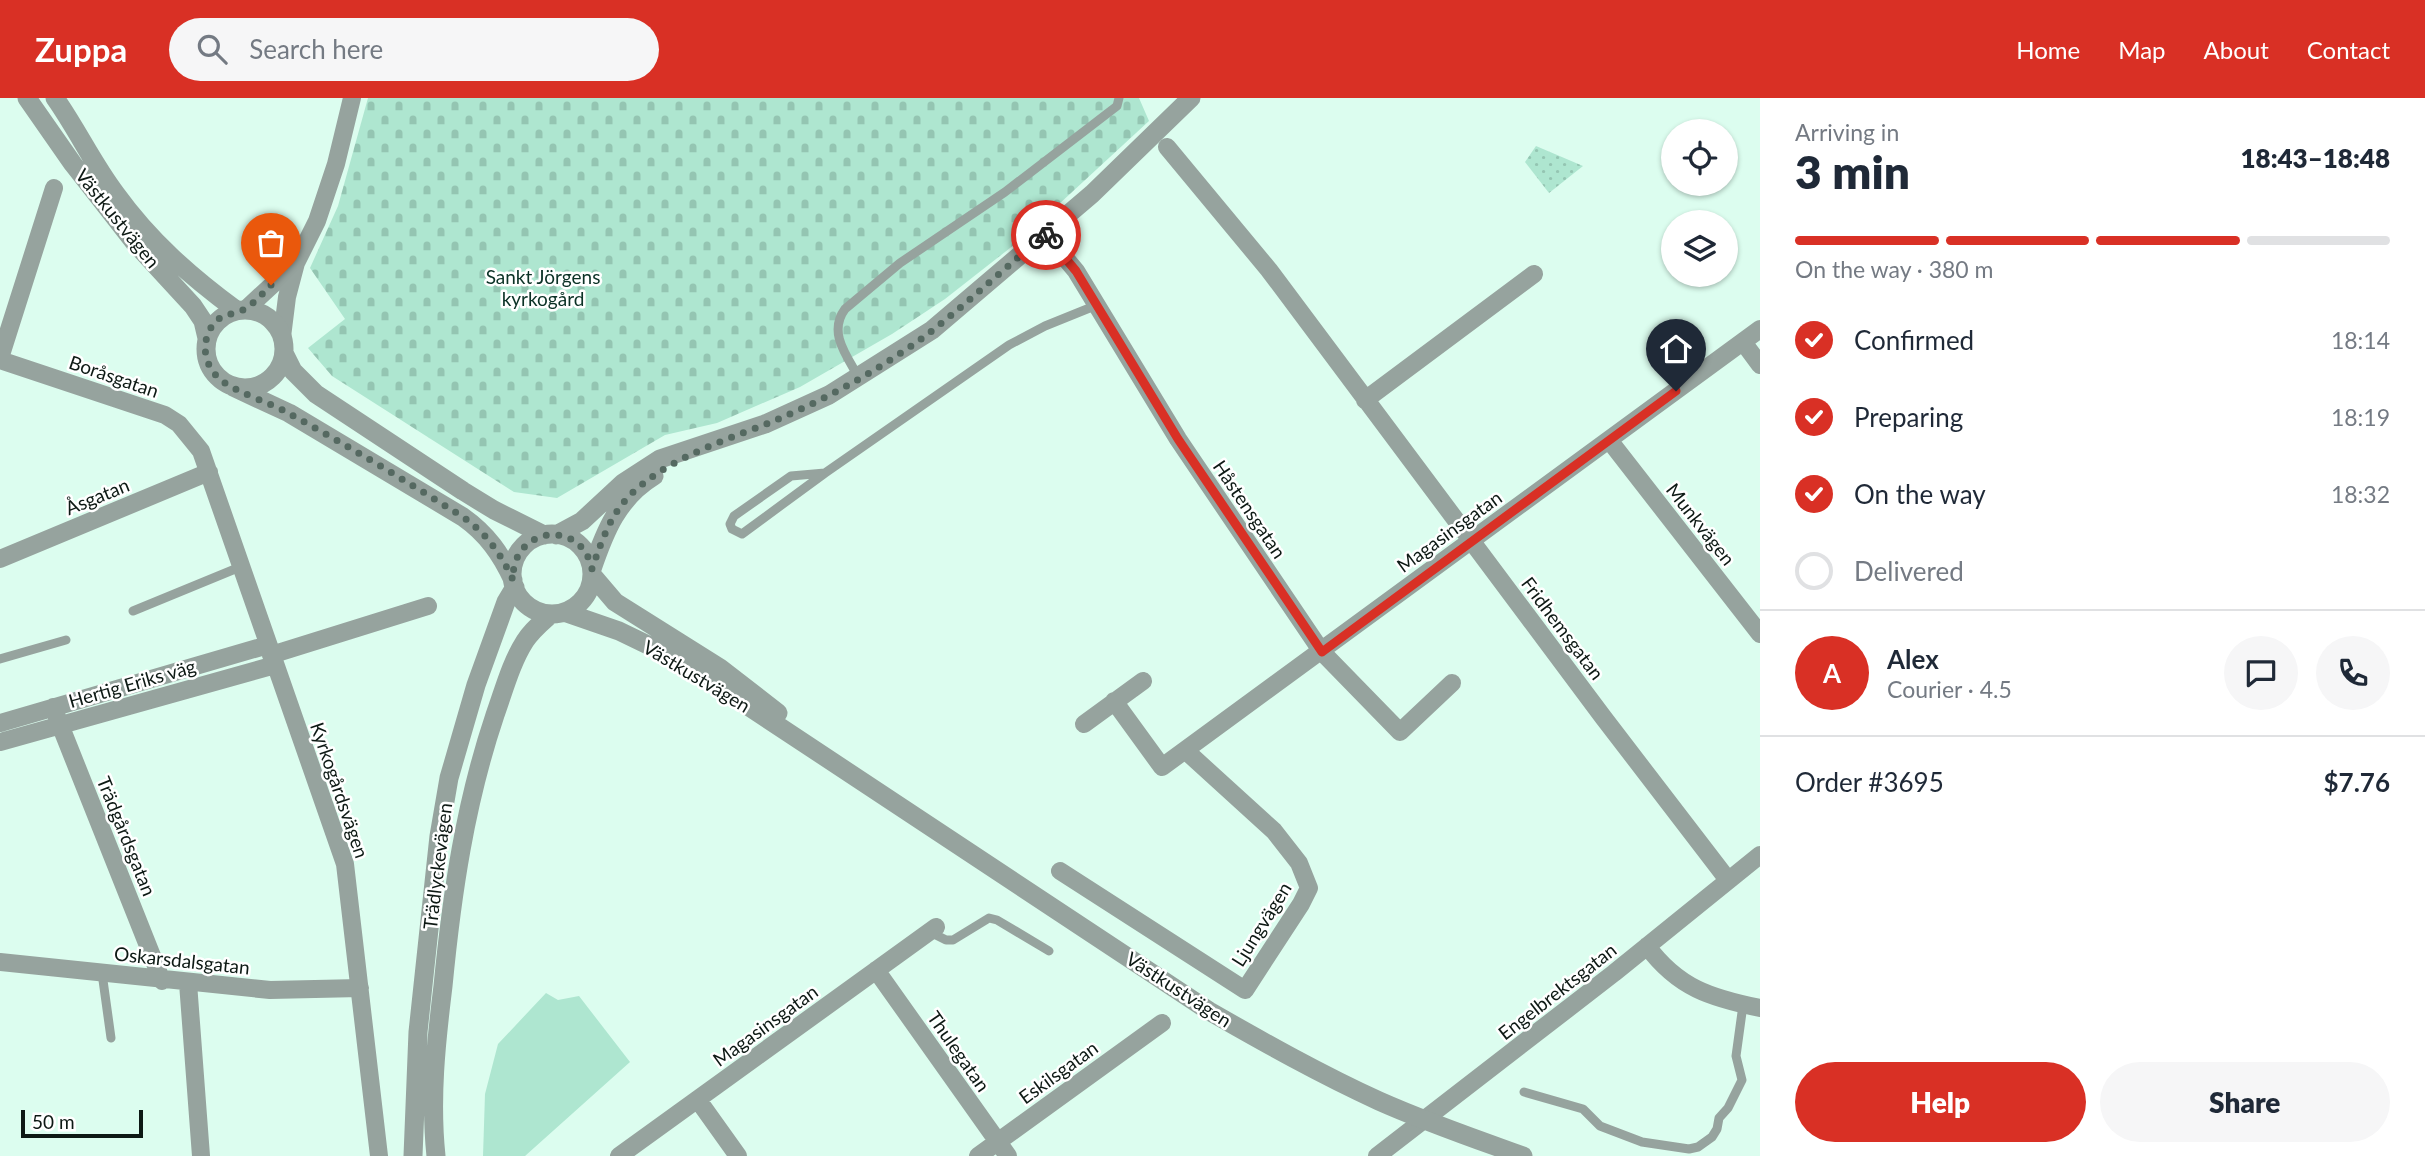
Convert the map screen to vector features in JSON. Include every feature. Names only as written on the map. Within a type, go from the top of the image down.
[{"type":"street","name":"Västkustvägen","points":[[27,98],[73,164],[134,242],[193,306],[204,321],[207,338]]},
{"type":"street","name":"Västkustvägen","points":[[55,98],[115,194],[142,227],[188,274],[240,310]]},
{"type":"street","points":[[233,387],[256,387],[275,374],[283,345],[287,297],[296,263],[317,221],[336,164],[352,98]]},
{"type":"street","points":[[514,584],[514,563],[523,548],[536,538],[582,521],[623,483],[660,459],[778,419],[829,395],[932,330],[1092,194],[1191,98]]},
{"type":"street","name":"Fridhemsgatan","points":[[1167,147],[1269,270],[1728,880]]},
{"type":"street","points":[[0,359],[54,188]]},
{"type":"street","name":"Håstensgatan","points":[[1045,234],[1076,271],[1178,439],[1322,652],[1400,732],[1452,683]]},
{"type":"street","points":[[296,263],[240,310],[223,316],[213,325],[205,350],[213,373],[222,382],[289,413],[470,522],[487,536],[496,548],[514,584],[529,606],[558,613],[584,598],[608,524],[626,499],[648,480],[716,442]]},
{"type":"street","points":[[1365,400],[1534,274]]},
{"type":"street","points":[[240,310],[265,315],[276,324],[293,371],[316,394],[474,498],[550,535],[569,538],[580,545],[588,556],[592,572]]},
{"type":"street","name":"Magasinsgatan","points":[[1114,701],[1162,767],[1760,329]]},
{"type":"street","points":[[1743,342],[1760,365]]},
{"type":"street","name":"Boråsgatan","points":[[0,359],[165,415],[191,435],[201,451]]},
{"type":"street","name":"Munkvägen","points":[[1609,440],[1760,634]]},
{"type":"street","name":"Kyrkogårdsvägen","points":[[201,451],[345,864],[379,1156]]},
{"type":"street","name":"Åsgatan","points":[[0,559],[209,472]]},
{"type":"street","name":"Västkustvägen","points":[[592,572],[615,602],[720,668],[857,778]]},
{"type":"street","name":"Trädlyckevägen","points":[[413,1156],[418,1032],[439,836],[449,778],[476,685],[514,584]]},
{"type":"street","name":"Hertig Eriks väg","points":[[0,742],[428,606]]},
{"type":"street","name":"Västkustvägen","points":[[558,613],[619,631],[677,659],[1209,1011],[1297,1061],[1380,1102],[1523,1156]]},
{"type":"street","name":"Trädlyckevägen","points":[[436,1156],[432,1118],[435,1073],[453,886],[462,838],[484,749],[506,683],[524,643],[558,613]]},
{"type":"street","name":"Hertig Eriks väg","points":[[0,723],[53,707],[271,655]]},
{"type":"street","points":[[1084,723],[1143,681]]},
{"type":"street","name":"Trädgårdsgatan","points":[[53,707],[162,981]]},
{"type":"street","name":"Ljungvägen","points":[[1060,872],[1245,990],[1309,888],[1299,863],[1274,831],[1186,751]]},
{"type":"street","name":"Engelbrektsgatan","points":[[1377,1156],[1561,1015],[1760,855]]},
{"type":"street","name":"Magasinsgatan","points":[[619,1156],[933,930]]},
{"type":"street","points":[[1647,946],[1659,962],[1691,988],[1714,998],[1752,1007]]},
{"type":"street","name":"Oskarsdalsgatan","points":[[0,962],[162,981],[270,990],[360,988]]},
{"type":"street","name":"Thulegatan","points":[[876,970],[1003,1149]]},
{"type":"street","points":[[188,983],[201,1156]]},
{"type":"street","name":"Eskilsgatan","points":[[978,1156],[1003,1149],[1162,1023]]},
{"type":"street","points":[[698,1100],[738,1156]]},
{"type":"lane","points":[[859,378],[838,335],[839,317],[845,309],[900,263],[1005,192],[1117,106],[1119,98]]},
{"type":"lane","points":[[825,473],[791,476],[734,516],[730,524],[732,529],[743,534],[825,473],[1009,345],[1097,304]]},
{"type":"lane","points":[[133,611],[240,567]]},
{"type":"lane","points":[[0,659],[66,640]]},
{"type":"lane","points":[[933,930],[946,940],[953,940],[989,918],[997,920],[1049,951]]},
{"type":"lane","points":[[102,973],[111,1038]]},
{"type":"lane","points":[[1524,1092],[1583,1109],[1600,1126],[1642,1142],[1689,1149],[1698,1147],[1712,1137],[1719,1118],[1728,1108],[1742,1080],[1736,1056],[1752,1007]]},
{"type":"green space","name":"Sankt Jörgens kyrkogård","points":[[368,98],[1139,98],[1149,121],[1019,241],[945,299],[892,334],[800,387],[717,423],[665,435],[557,498],[514,492],[332,376],[308,348],[345,319],[310,268],[338,206]]},
{"type":"green space","points":[[1536,146],[1583,166],[1549,193],[1525,162]]},
{"type":"green space","points":[[546,993],[558,1000],[579,996],[630,1062],[525,1156],[483,1156],[485,1094],[498,1044]]},
{"type":"way so far","points":[[271,285],[245,310],[236,310],[223,316],[213,325],[205,350],[213,373],[222,382],[289,413],[463,517],[487,536],[505,562],[513,580],[514,563],[518,555],[529,542],[544,536],[563,536],[575,541],[584,550],[592,569],[602,538],[616,511],[648,480],[716,442],[778,419],[859,378],[932,330],[1046,235]]},
{"type":"route","points":[[1046,235],[1076,271],[1178,439],[1322,652],[1676,391]]}]
